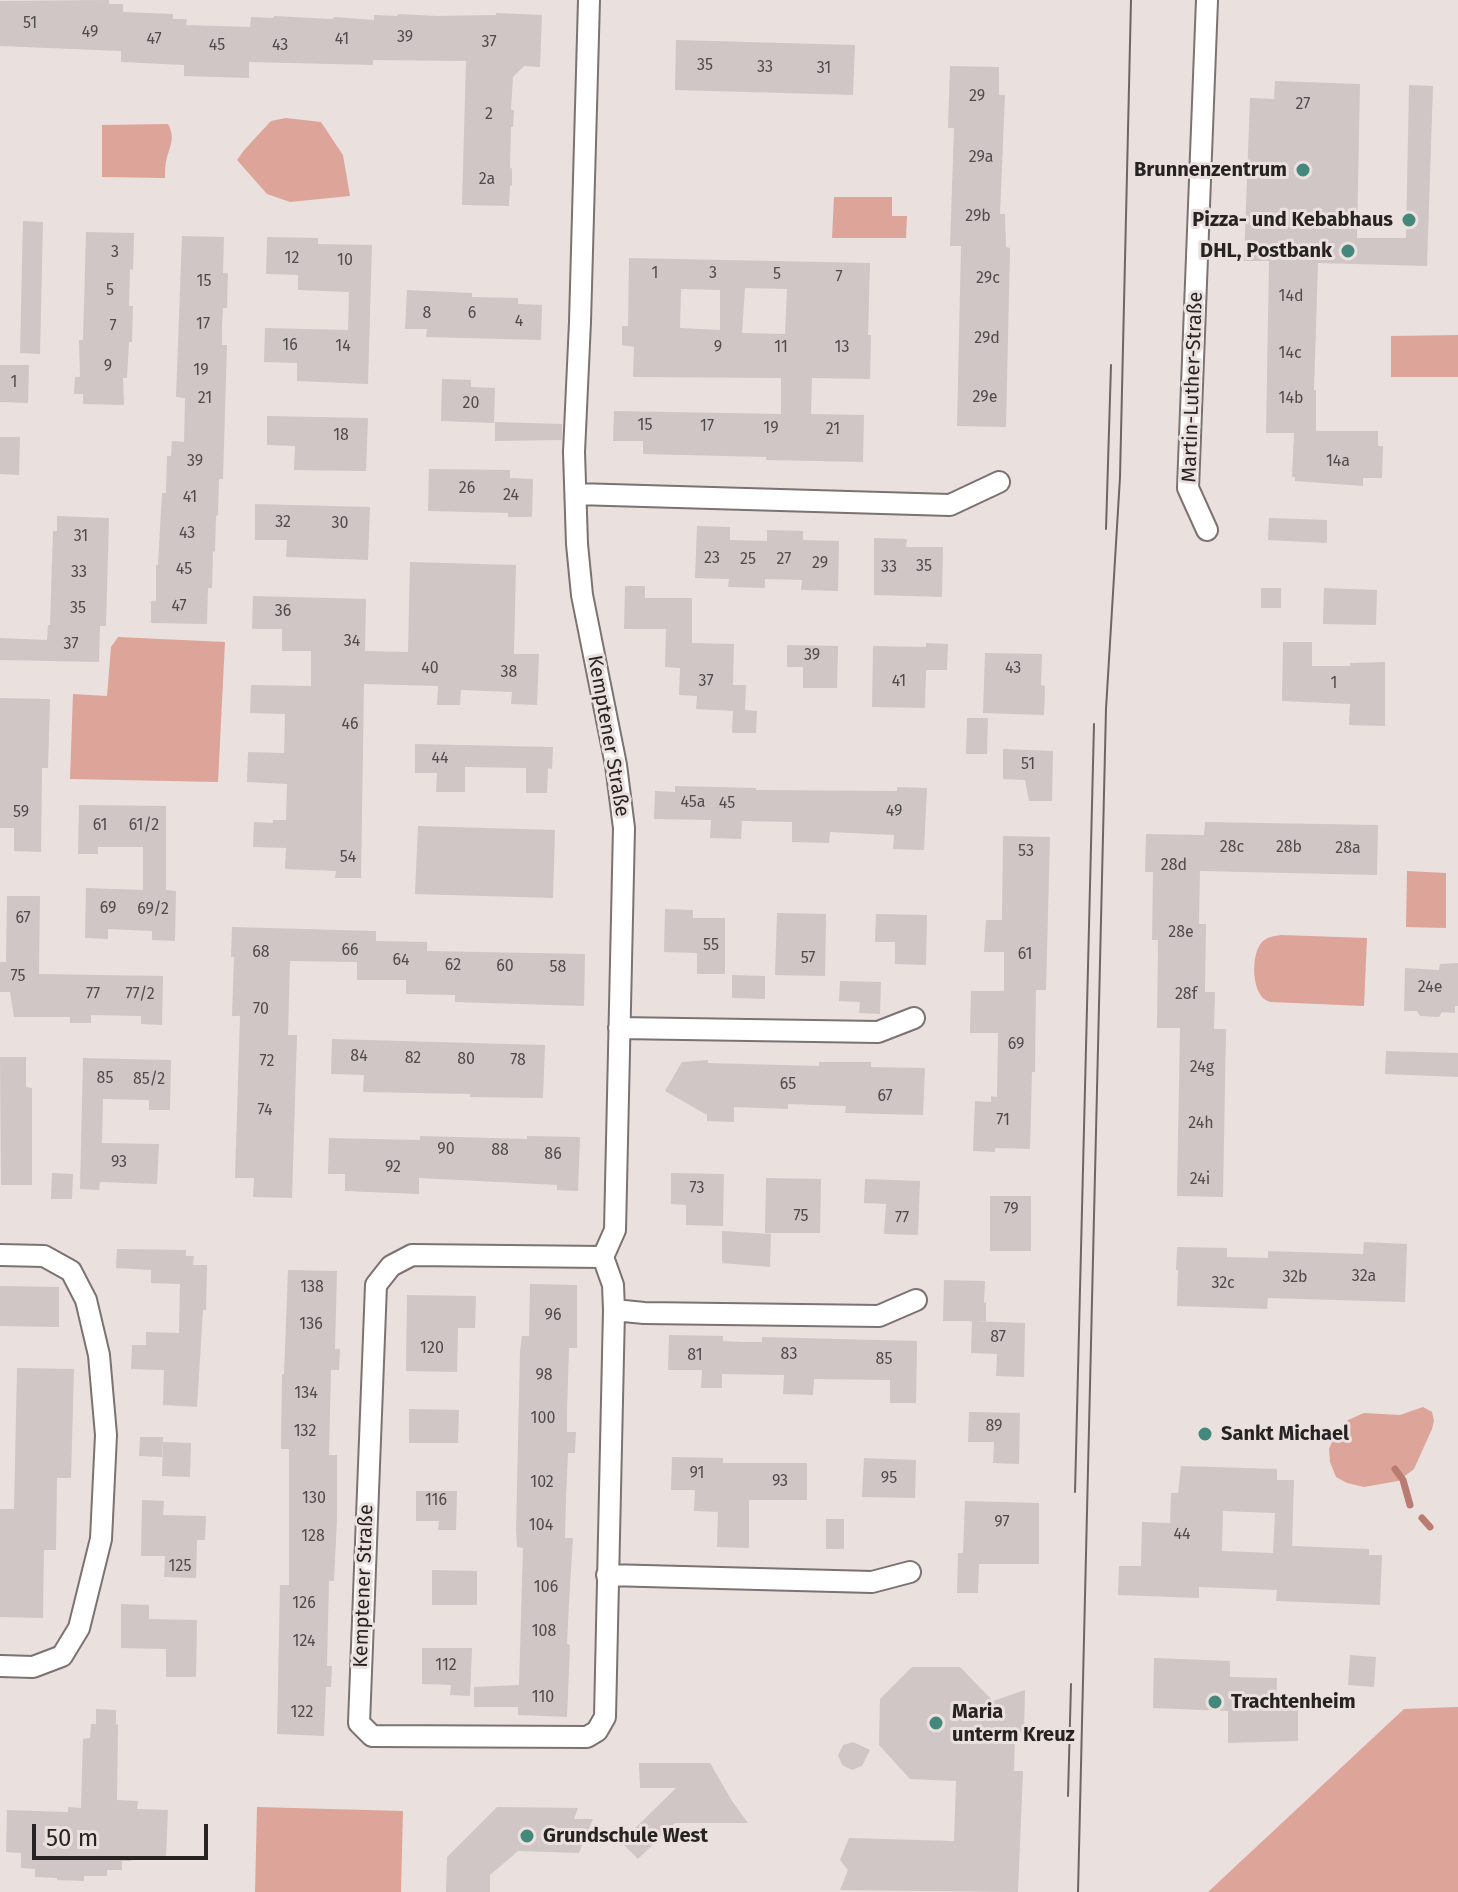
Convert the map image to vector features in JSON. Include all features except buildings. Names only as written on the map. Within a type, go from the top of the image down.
[{"type":"street","name":"Kemptener Straße","points":[[589,0],[574,452],[577,544],[582,595],[616,765],[624,828],[615,1230],[603,1257],[613,1285],[614,1310],[605,1717],[597,1731],[587,1737],[372,1736],[359,1723],[376,1285],[391,1266],[412,1255],[603,1257]]},
{"type":"street","name":"Martin-Luther-Straße","points":[[1207,0],[1188,488],[1207,530]]},
{"type":"street","points":[[576,494],[950,505],[999,482]]},
{"type":"street","points":[[619,1028],[878,1032],[914,1018]]},
{"type":"street","points":[[0,1255],[44,1256],[71,1271],[86,1300],[99,1355],[106,1435],[101,1539],[79,1628],[62,1656],[33,1667],[0,1666]]},
{"type":"street","points":[[614,1310],[879,1316],[916,1300]]},
{"type":"street","points":[[607,1575],[872,1582],[910,1572]]},
{"type":"shaded area","points":[[286,118],[321,122],[343,155],[350,196],[290,202],[267,194],[237,160],[271,121]]},
{"type":"shaded area","points":[[168,124],[172,140],[165,178],[102,177],[102,125]]},
{"type":"shaded area","points":[[834,197],[892,197],[892,216],[907,216],[906,238],[832,238]]},
{"type":"shaded area","points":[[1458,335],[1458,377],[1391,377],[1391,336]]},
{"type":"shaded area","points":[[118,637],[225,642],[218,782],[70,779],[73,694],[107,696],[111,647]]},
{"type":"shaded area","points":[[1407,871],[1446,873],[1446,928],[1406,927]]},
{"type":"shaded area","points":[[1281,935],[1367,938],[1364,1006],[1270,1002],[1263,998],[1254,975],[1256,953],[1264,940]]},
{"type":"shaded area","points":[[1423,1407],[1432,1412],[1434,1421],[1414,1469],[1398,1481],[1364,1487],[1336,1477],[1329,1449],[1348,1420],[1364,1413],[1400,1415]]},
{"type":"shaded area","points":[[1458,1707],[1458,1892],[1208,1892],[1404,1709]]},
{"type":"shaded area","points":[[257,1807],[403,1811],[401,1892],[255,1892]]},
{"type":"waterway","points":[[1395,1469],[1403,1480],[1410,1505]]},
{"type":"waterway","points":[[1422,1518],[1430,1527]]},
{"type":"tram line","points":[[1078,1892],[1106,709],[1120,477],[1131,0]]},
{"type":"tram line","points":[[1106,529],[1111,365]]},
{"type":"tram line","points":[[1075,1492],[1094,724]]},
{"type":"tram line","points":[[1068,1796],[1071,1684]]},
{"type":"place","name":"Brunnenzentrum","points":[[1303,170]]},
{"type":"place","name":"Pizza- und Kebabhaus","points":[[1409,220]]},
{"type":"place","name":"DHL, Postbank","points":[[1348,251]]},
{"type":"place","name":"Sankt Michael","points":[[1205,1434]]},
{"type":"place","name":"Trachtenheim","points":[[1215,1702]]},
{"type":"place","name":"Maria unterm Kreuz","points":[[936,1723]]},
{"type":"place","name":"Grundschule West","points":[[527,1836]]}]
